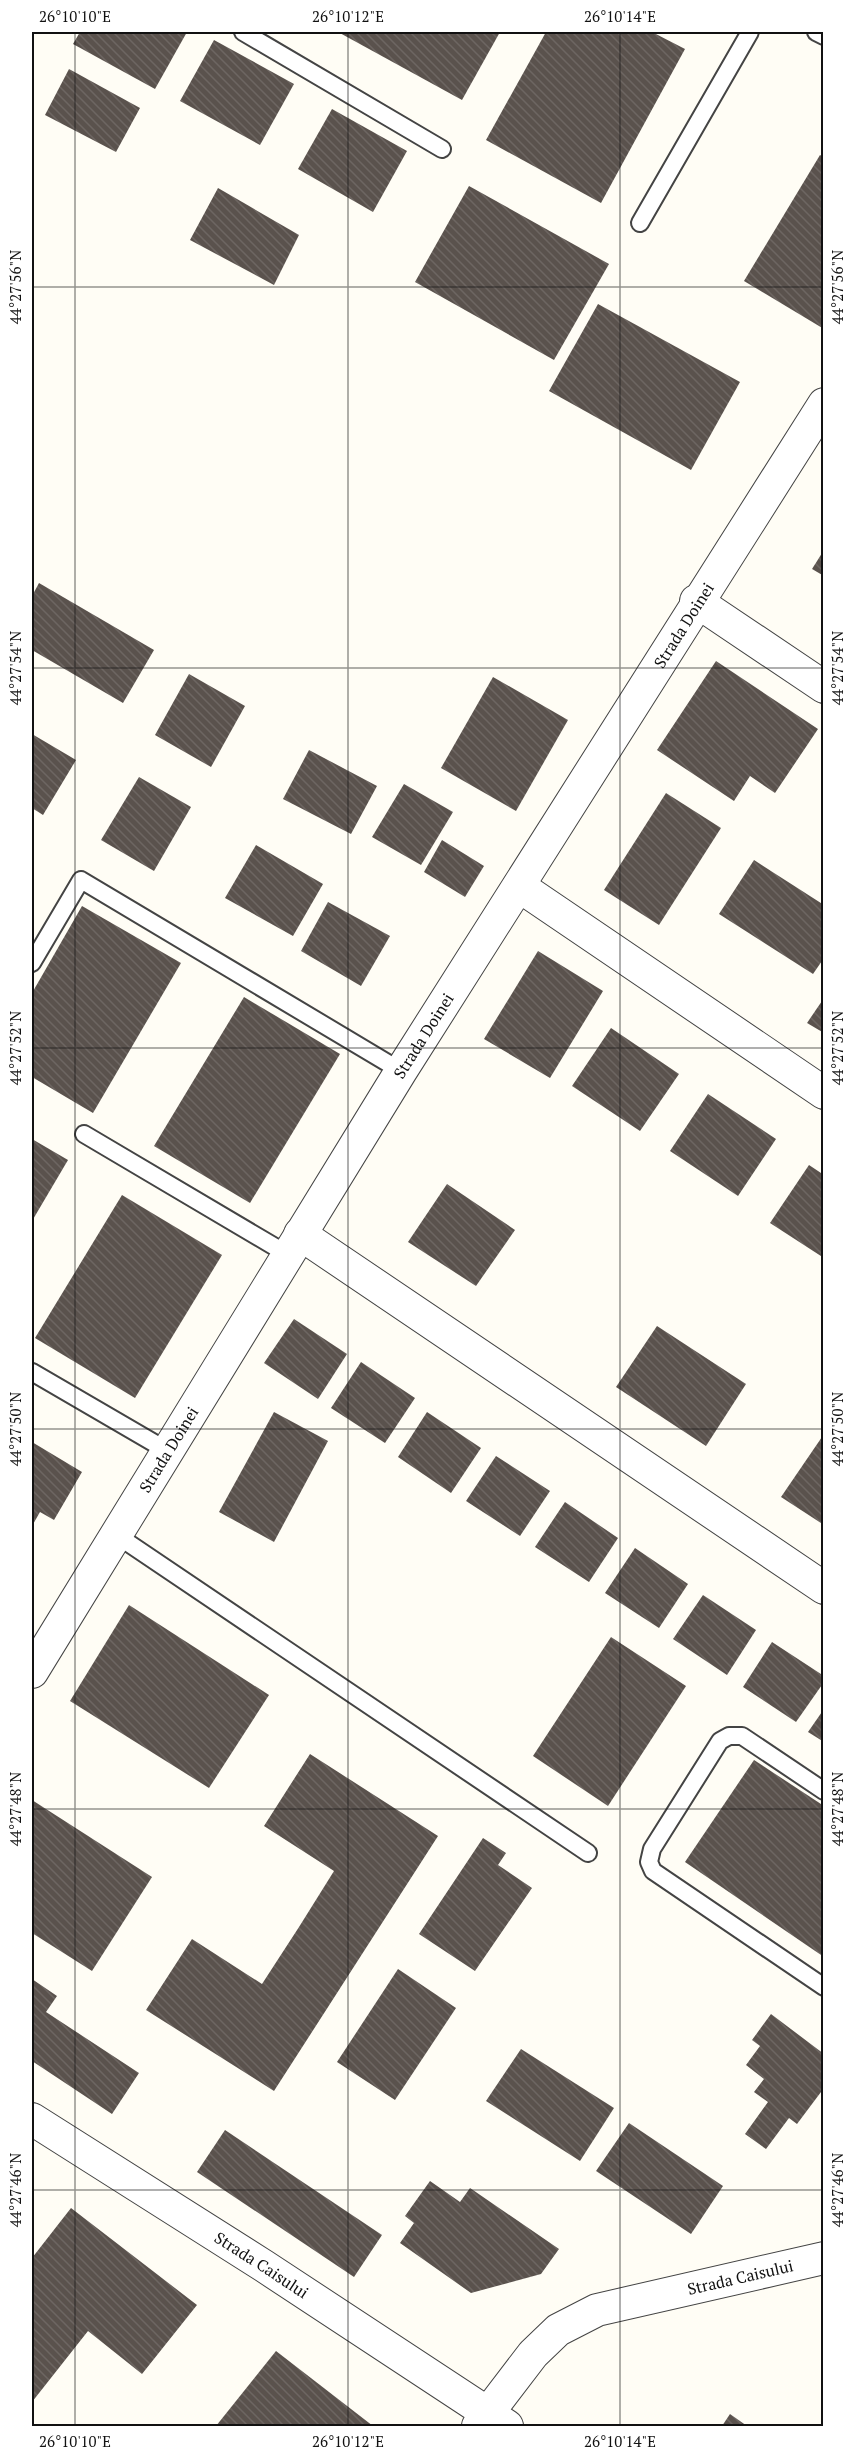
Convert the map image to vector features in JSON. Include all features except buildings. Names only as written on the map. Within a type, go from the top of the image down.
[{"type":"street","name":"Strada Doinei","points":[[32,1672],[166,1450],[401,1071],[696,601],[824,404]]},
{"type":"street","points":[[696,601],[824,687]]},
{"type":"street","points":[[519,886],[824,1093]]},
{"type":"street","points":[[293,1244],[824,1588]]},
{"type":"street","name":"Strada Caisului","points":[[32,2119],[264,2266],[491,2422],[533,2354],[558,2330],[597,2310],[824,2258]]},
{"type":"lane","points":[[243,32],[442,149]]},
{"type":"lane","points":[[640,223],[750,32]]},
{"type":"lane","points":[[816,32],[824,36]]},
{"type":"lane","points":[[32,963],[81,880],[401,1071]]},
{"type":"lane","points":[[84,1134],[293,1244]]},
{"type":"lane","points":[[32,1372],[166,1450]]},
{"type":"lane","points":[[115,1534],[588,1854]]},
{"type":"lane","points":[[824,1791],[742,1736],[729,1736],[720,1741],[652,1849],[649,1862],[653,1871],[824,1987]]}]
